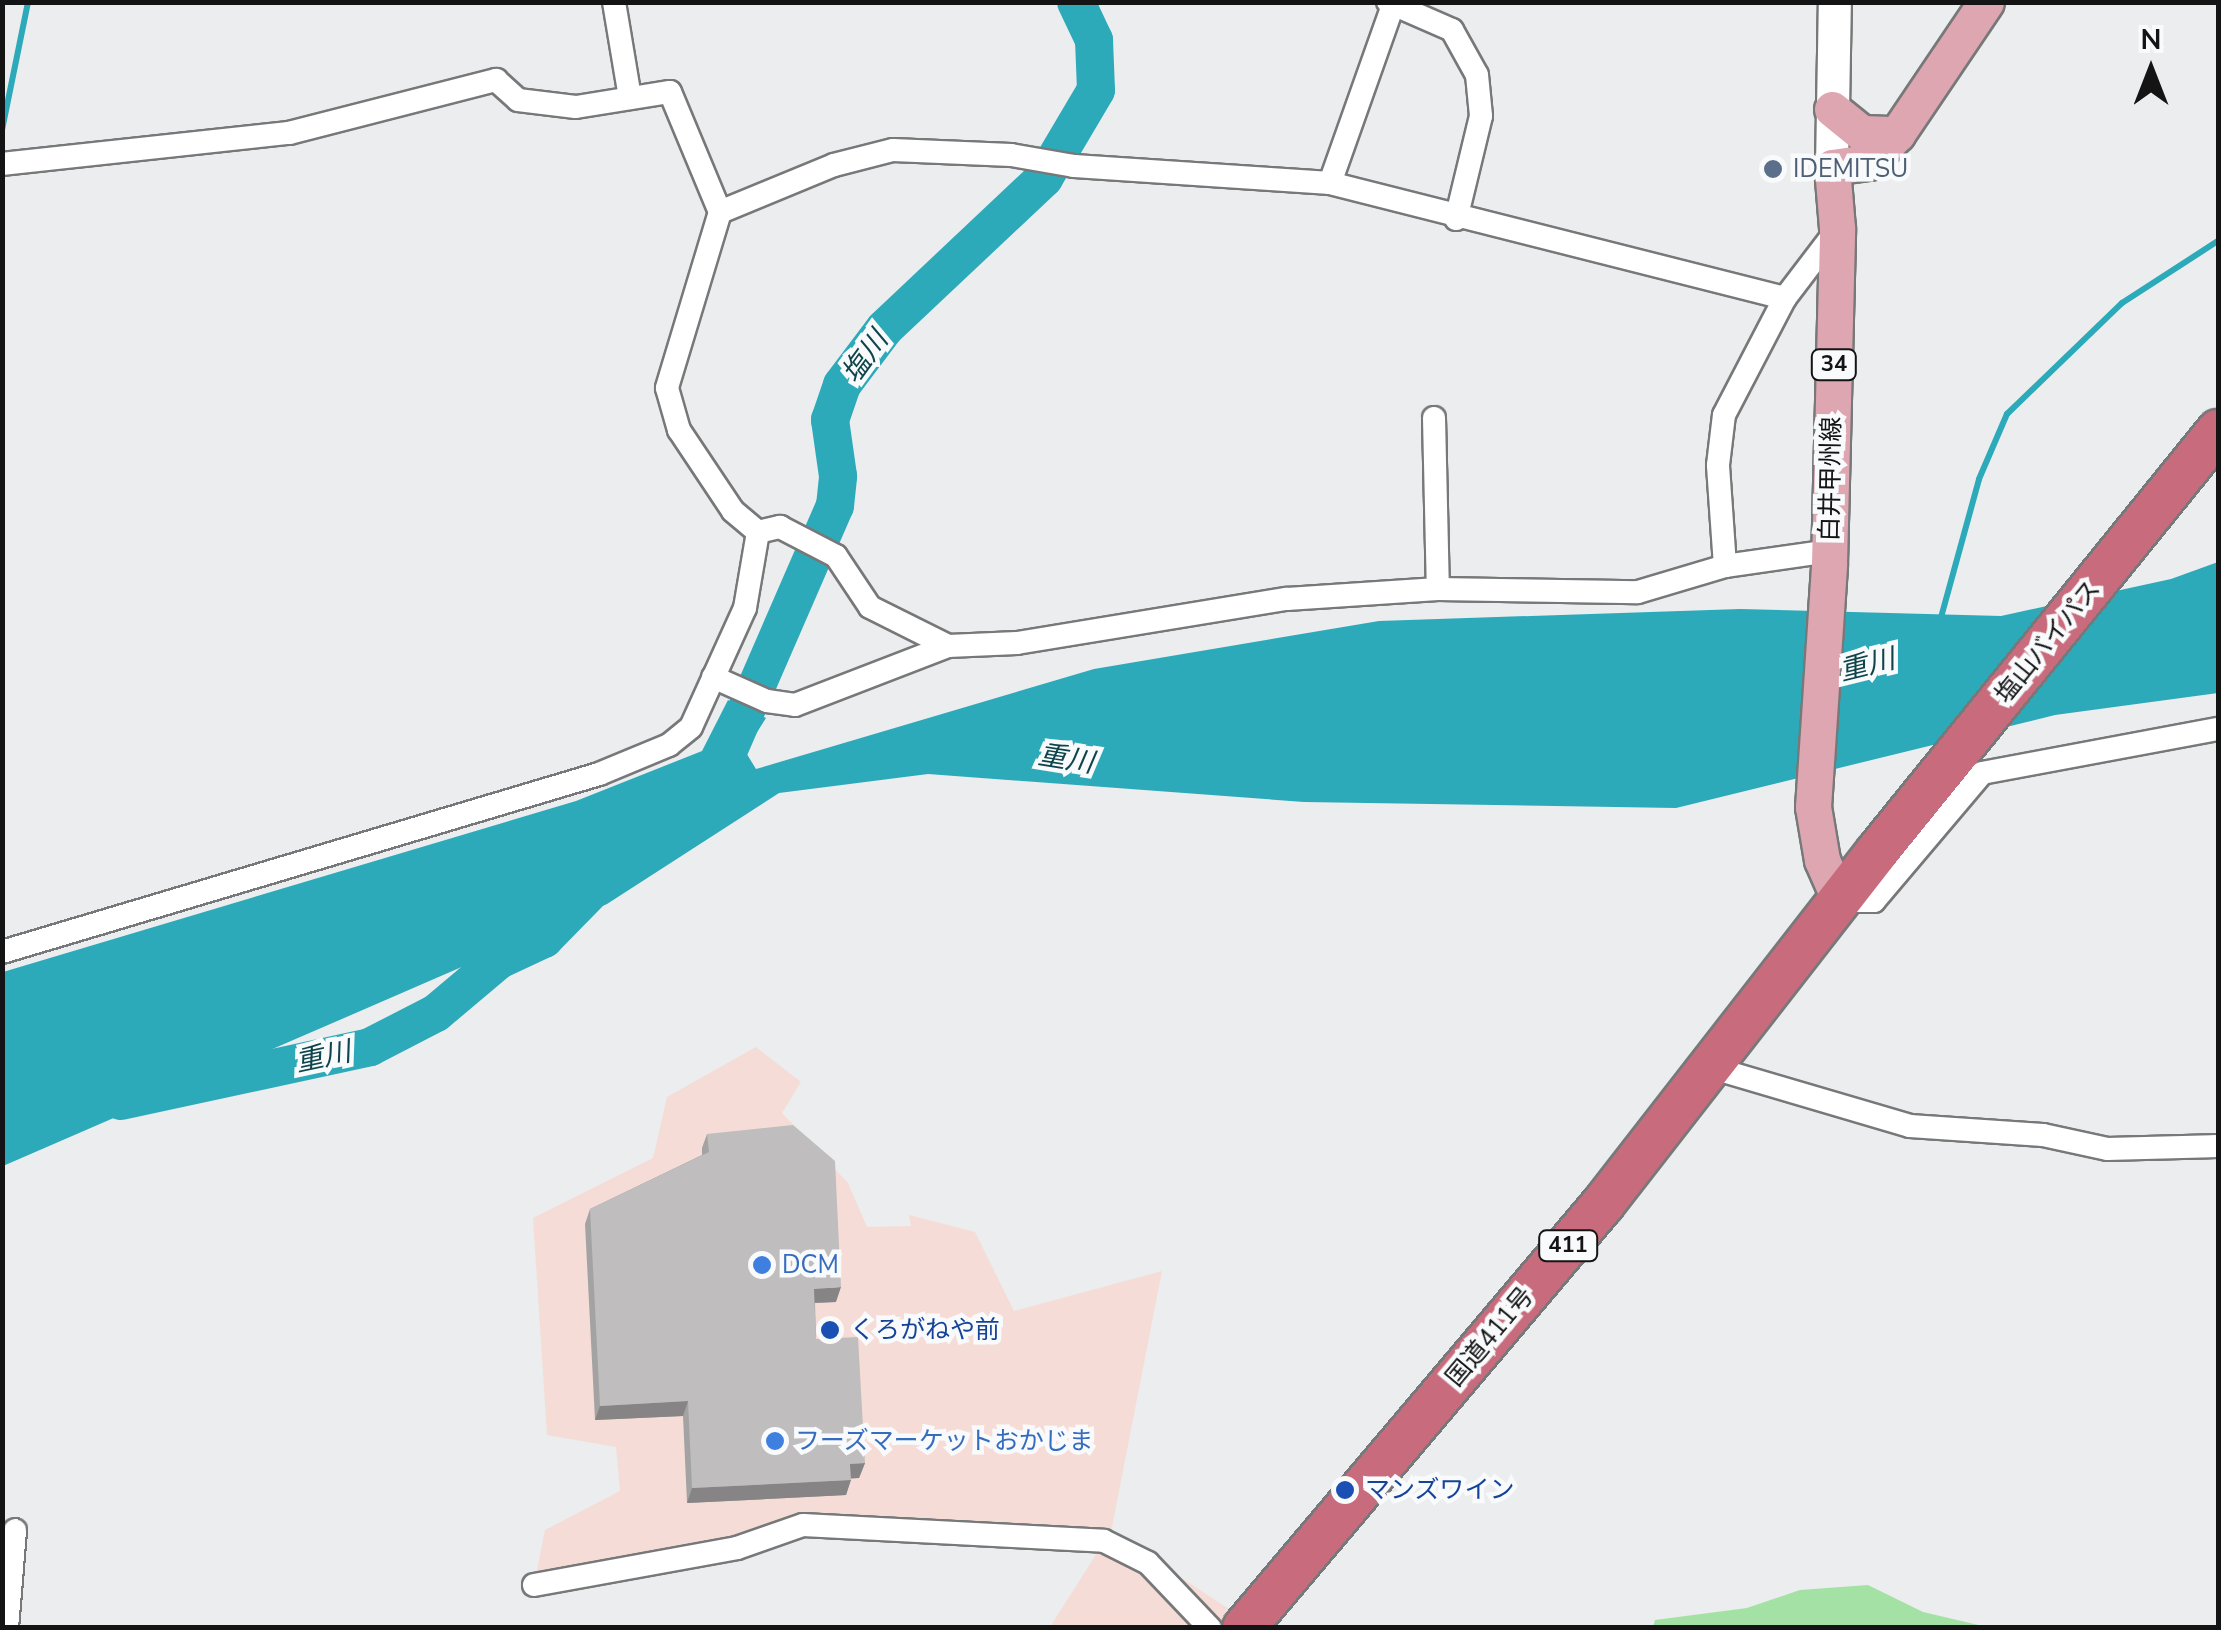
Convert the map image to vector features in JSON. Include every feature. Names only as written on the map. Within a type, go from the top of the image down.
[{"type":"highway","name":"塩山バイパス","points":[[1876,852],[2207,455]]},
{"type":"highway","name":"国道411号","points":[[1244,1628],[1713,1068],[1876,852]]},
{"type":"main road","points":[[1832,167],[1869,162],[1897,134],[1986,2]]},
{"type":"main road","points":[[1832,109],[1862,133],[1897,134]]},
{"type":"main road","name":"白井甲州線","points":[[1832,167],[1837,228],[1829,557],[1813,807],[1822,860],[1840,901]]},
{"type":"street","points":[[614,2],[630,98]]},
{"type":"street","points":[[1832,167],[1835,2]]},
{"type":"street","points":[[1330,183],[1390,4],[1452,30],[1476,75],[1481,116],[1456,219]]},
{"type":"street","points":[[2,164],[289,133],[496,80],[518,100],[576,106],[670,92],[720,212],[668,406],[733,510],[769,530],[836,556],[870,606],[948,646]]},
{"type":"street","points":[[720,212],[834,165],[893,150],[1011,154],[1074,166],[1330,183],[1456,219],[1785,298]]},
{"type":"street","points":[[1725,566],[1718,465],[1724,414],[1785,298],[1837,228]]},
{"type":"street","points":[[1434,418],[1438,589]]},
{"type":"street","points":[[2,952],[599,774],[669,745],[691,727],[745,608],[769,530]]},
{"type":"street","points":[[713,676],[767,701],[795,705],[948,646],[1017,643],[1287,598],[1438,589],[1638,592],[1725,566],[1829,557]]},
{"type":"street","points":[[1840,901],[1874,901],[1982,773],[2218,729]]},
{"type":"street","points":[[1713,1068],[1910,1126],[2043,1135],[2107,1150],[2218,1146]]},
{"type":"street","points":[[534,1586],[737,1548],[804,1524],[1104,1540],[1148,1563],[1210,1628]]},
{"type":"street","points":[[8,1628],[16,1530]]},
{"type":"shaded area","points":[[756,1047],[801,1082],[782,1113],[848,1183],[867,1227],[911,1226],[909,1215],[975,1232],[1014,1311],[1162,1271],[1111,1532],[1249,1622],[1244,1628],[1050,1627],[1104,1542],[803,1525],[534,1585],[545,1530],[620,1491],[616,1447],[547,1435],[533,1218],[653,1158],[667,1097]]},
{"type":"green space","points":[[1868,1585],[1923,1612],[1987,1627],[1653,1627],[1655,1620],[1747,1608],[1800,1590]]},
{"type":"water","points":[[2218,562],[2218,693],[2055,715],[1676,808],[1304,802],[928,774],[779,793],[607,904],[3,1166],[3,972],[576,801],[702,751],[728,700],[766,718],[745,751],[756,769],[1094,669],[1379,621],[1740,609],[2001,616],[2171,579]]},
{"type":"building","points":[[793,1125],[835,1161],[841,1287],[814,1289],[816,1339],[858,1337],[865,1463],[850,1464],[851,1480],[692,1488],[688,1401],[600,1406],[590,1209],[709,1152],[707,1134]]},
{"type":"waterway","points":[[2,130],[28,2]]},
{"type":"waterway","name":"塩川","points":[[727,754],[835,506],[838,476],[830,420],[842,385],[885,328],[1044,178],[1096,90],[1094,40],[1076,2]]},
{"type":"waterway","points":[[1940,621],[1979,479],[2007,414],[2122,303],[2218,241]]},
{"type":"waterway","name":"重川","points":[[121,1101],[370,1047],[436,1013],[499,960],[544,939],[592,890]]},
{"type":"place","name":"IDEMITSU","points":[[1773,169]]},
{"type":"place","name":"DCM","points":[[762,1265]]},
{"type":"place","name":"くろがねや前","points":[[830,1330]]},
{"type":"place","name":"フーズマーケットおかじま","points":[[775,1441]]},
{"type":"place","name":"マンズワイン","points":[[1345,1490]]}]
